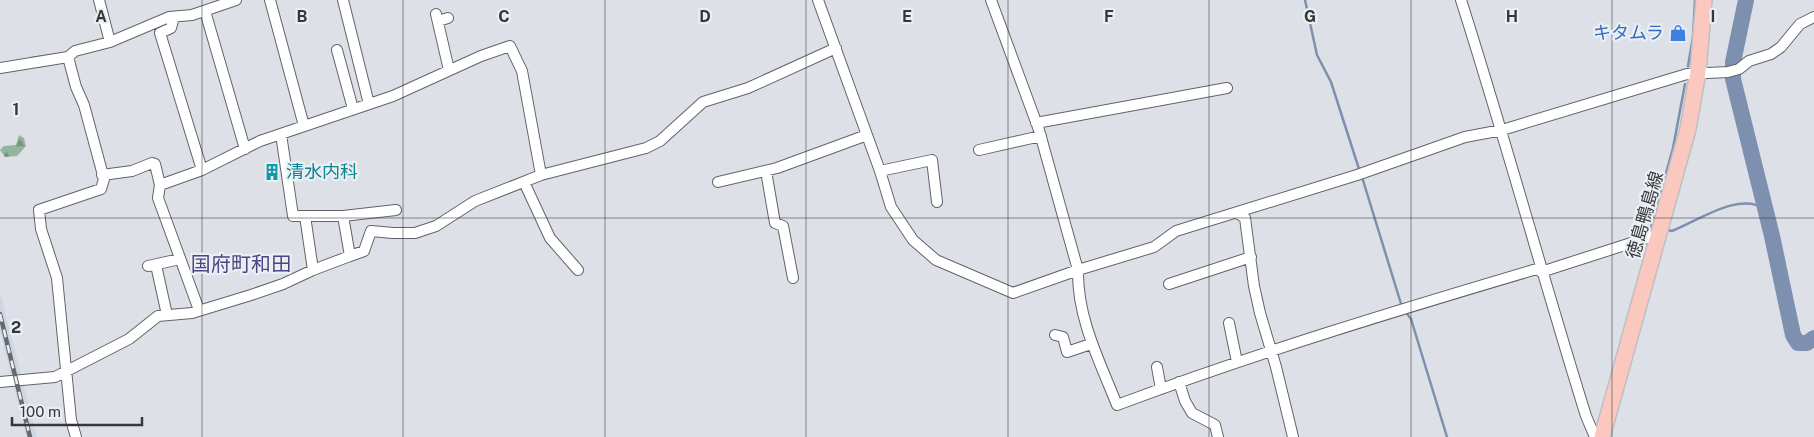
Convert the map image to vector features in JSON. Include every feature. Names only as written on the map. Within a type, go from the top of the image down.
[{"type":"main road","name":"徳島鴨島線","points":[[1602,437],[1688,129],[1698,72],[1704,0]]},
{"type":"street","points":[[99,0],[110,42]]},
{"type":"street","points":[[0,68],[71,55],[174,17],[192,15],[207,7],[236,0]]},
{"type":"street","points":[[270,0],[286,66],[304,126]]},
{"type":"street","points":[[343,0],[369,104]]},
{"type":"street","points":[[818,0],[880,171],[891,207],[913,240],[936,260],[1013,294],[1078,270],[1154,247],[1176,231],[1357,175],[1465,137],[1502,130],[1677,77],[1698,72],[1728,72],[1739,69],[1749,62],[1771,54],[1781,47],[1800,24],[1814,17]]},
{"type":"street","points":[[991,0],[1041,136],[1078,270],[1078,287],[1091,344],[1117,405],[1237,362],[1403,309],[1659,234]]},
{"type":"street","points":[[1462,0],[1502,130],[1541,270],[1586,416],[1595,437]]},
{"type":"street","points":[[207,7],[245,149]]},
{"type":"street","points":[[174,17],[171,28],[160,33],[202,170]]},
{"type":"street","points":[[441,18],[449,70]]},
{"type":"street","points":[[160,185],[202,170],[260,141],[393,96],[449,70],[510,46],[522,71],[541,175]]},
{"type":"street","points":[[0,382],[55,377],[129,339],[158,316],[199,310],[283,284],[313,270],[364,252],[371,231],[415,233],[436,226],[475,200],[541,175],[646,148],[660,141],[703,102],[748,88],[836,48]]},
{"type":"street","points":[[337,50],[353,109]]},
{"type":"street","points":[[71,55],[76,87],[84,104],[104,179],[101,189],[39,210],[41,229],[57,278],[71,420],[76,437]]},
{"type":"street","points":[[1036,123],[1227,88]]},
{"type":"street","points":[[281,134],[293,216],[343,216],[396,210]]},
{"type":"street","points":[[718,182],[777,168],[867,135]]},
{"type":"street","points":[[980,150],[1041,136]]},
{"type":"street","points":[[880,171],[932,160],[937,202]]},
{"type":"street","points":[[102,175],[132,170],[152,163],[155,164],[160,185],[158,198],[199,310]]},
{"type":"street","points":[[766,171],[775,223],[783,226],[794,278]]},
{"type":"street","points":[[524,182],[550,238],[578,270]]},
{"type":"street","points":[[1236,213],[1245,218],[1254,286],[1293,437]]},
{"type":"street","points":[[305,216],[313,270]]},
{"type":"street","points":[[343,216],[350,256]]},
{"type":"street","points":[[1169,284],[1251,257]]},
{"type":"street","points":[[167,315],[152,265],[180,259]]},
{"type":"street","points":[[1228,324],[1237,362]]},
{"type":"street","points":[[1055,335],[1063,337],[1067,352],[1091,344]]},
{"type":"street","points":[[1157,367],[1161,389]]},
{"type":"street","points":[[1179,382],[1185,401],[1192,413],[1215,425],[1218,437]]},
{"type":"shaded area","points":[[0,292],[37,437],[26,437],[0,331]]},
{"type":"green space","points":[[19,135],[24,138],[26,146],[17,156],[5,157],[0,150],[4,146],[16,145]]},
{"type":"waterway","points":[[1305,0],[1317,55],[1331,82],[1359,169]]},
{"type":"waterway","points":[[1688,66],[1693,37],[1695,0]]},
{"type":"waterway","points":[[1746,0],[1733,62],[1733,79],[1772,236],[1793,335],[1798,343],[1807,343],[1814,338]]},
{"type":"waterway","points":[[31,58],[67,53]]},
{"type":"waterway","points":[[1653,227],[1651,227],[1673,148],[1685,84]]},
{"type":"waterway","points":[[1362,177],[1402,307]]},
{"type":"waterway","points":[[1668,230],[1672,231],[1731,205],[1755,204],[1765,209]]},
{"type":"waterway","points":[[1405,311],[1411,319],[1447,437]]},
{"type":"railway","points":[[0,314],[30,437]]},
{"type":"place","name":"キタムラ","points":[[1678,33]]},
{"type":"place","name":"清水内科","points":[[272,172]]},
{"type":"district","name":"国府町和田","points":[[241,264]]}]
